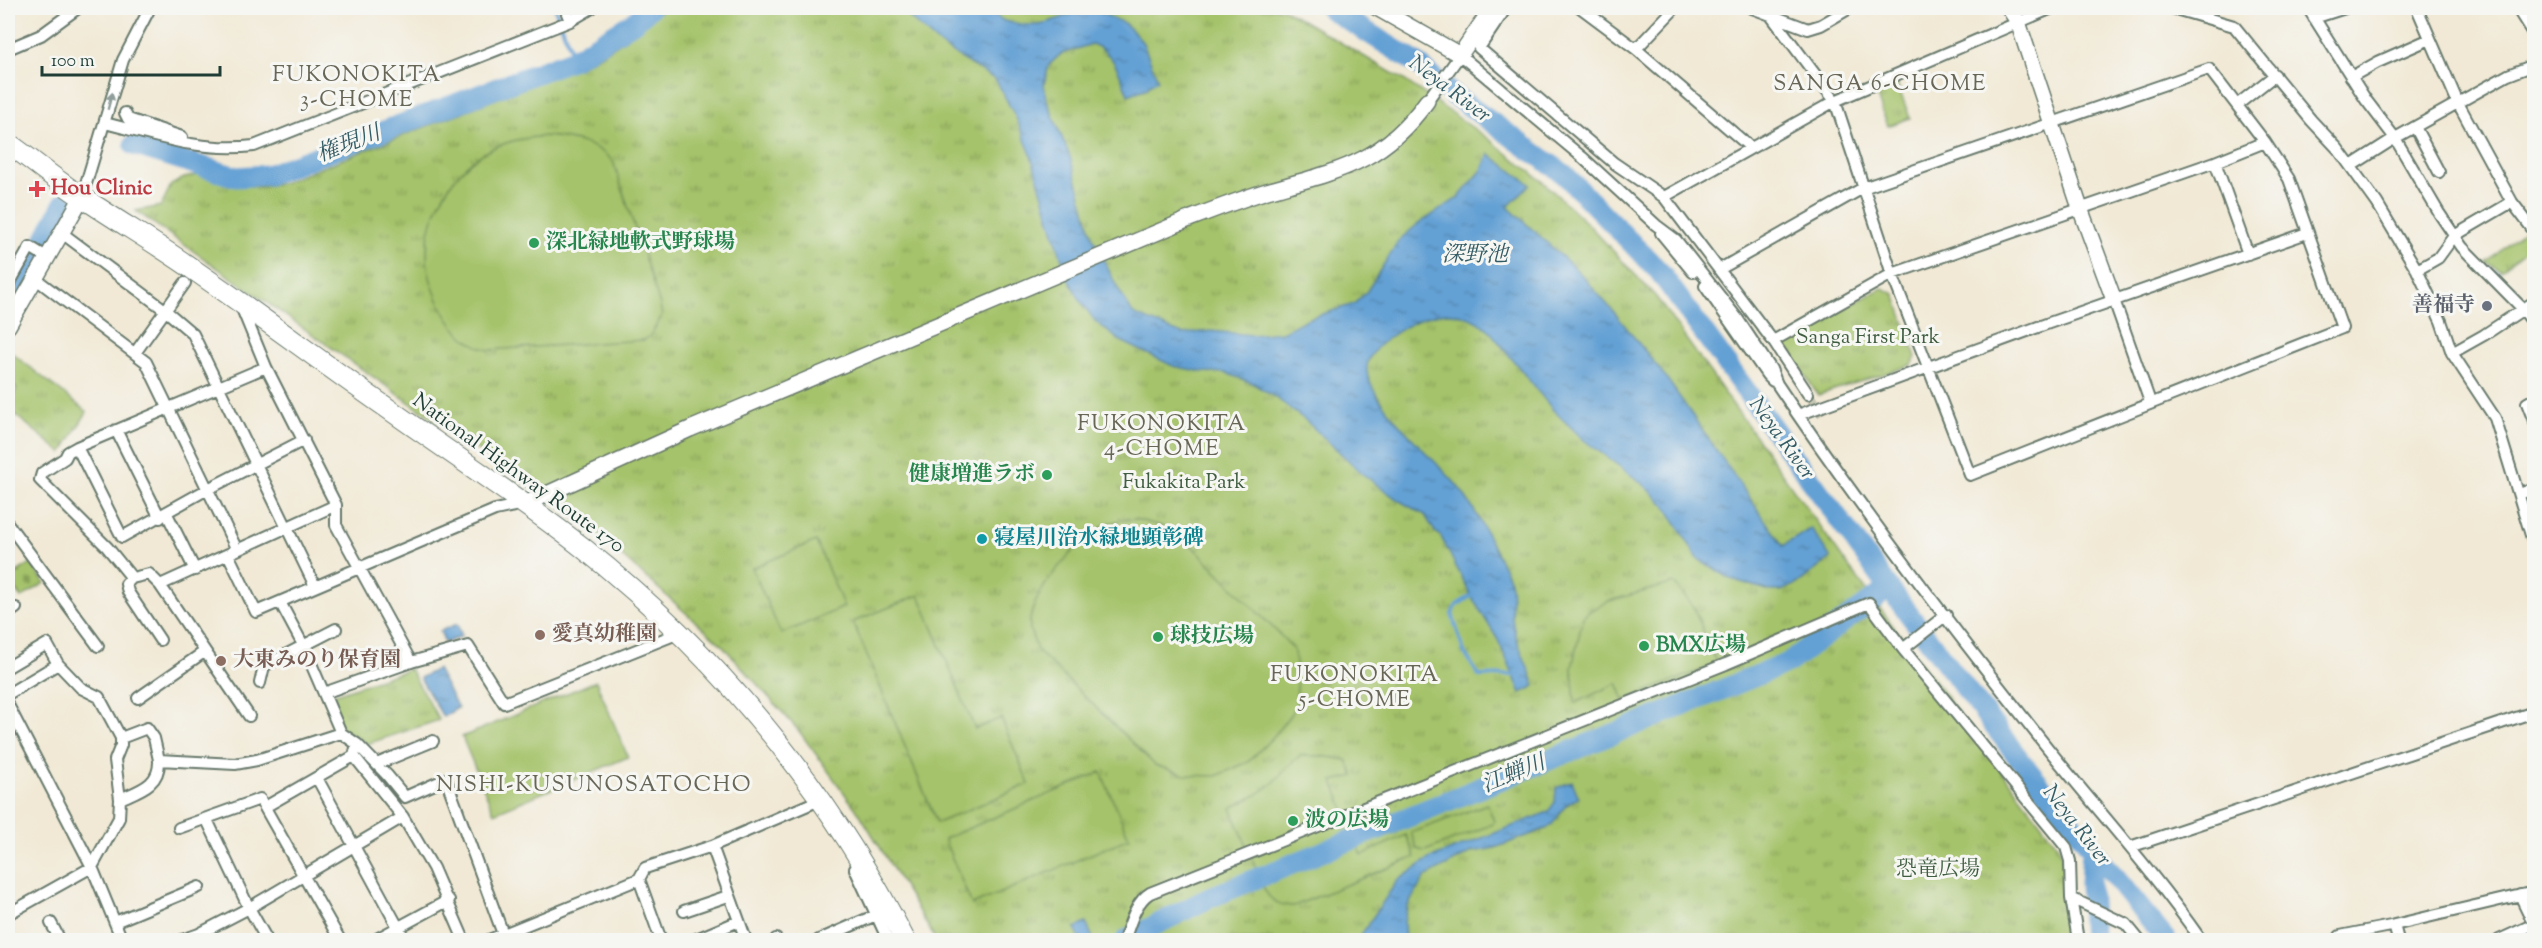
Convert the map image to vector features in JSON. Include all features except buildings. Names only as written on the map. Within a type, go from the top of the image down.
[{"type":"highway","name":"National Highway Route 170","points":[[8,143],[82,197],[134,229],[525,504],[593,556],[679,633],[761,722],[816,802],[859,855],[905,940]]},
{"type":"street","points":[[8,49],[41,34],[78,8]]},
{"type":"street","points":[[8,326],[82,197],[123,60],[150,8]]},
{"type":"street","points":[[565,8],[569,21]]},
{"type":"street","points":[[105,123],[192,145],[229,149],[254,146],[569,21],[592,8]]},
{"type":"street","points":[[1377,8],[1457,59],[1582,157],[1656,225],[1676,240],[1704,273],[1771,369],[1777,384],[1839,474],[2031,728],[2130,847],[2177,906],[2200,940]]},
{"type":"street","points":[[36,279],[146,362],[206,490],[256,612],[495,510],[525,504],[690,429],[1189,219],[1242,199],[1324,176],[1353,165],[1377,151],[1399,134],[1427,101],[1492,8]]},
{"type":"street","points":[[1506,8],[1479,48],[1614,163],[1664,198],[1773,341],[1808,394]]},
{"type":"street","points":[[1581,8],[1636,49],[1750,147]]},
{"type":"street","points":[[1636,49],[1675,8]]},
{"type":"street","points":[[1752,8],[1769,13],[1789,24],[1808,29],[1821,25],[1850,8]]},
{"type":"street","points":[[2009,8],[2018,22],[2080,208],[2150,402]]},
{"type":"street","points":[[1664,198],[1750,147],[1835,101],[2052,8]]},
{"type":"street","points":[[2172,8],[2189,10],[2234,26],[2351,166],[2377,203],[2417,270],[2441,321],[2452,353],[2495,418],[2535,545]]},
{"type":"street","points":[[2308,8],[2351,77],[2395,138],[2482,269],[2535,324]]},
{"type":"street","points":[[2314,18],[2345,8]]},
{"type":"street","points":[[2417,8],[2458,103],[2512,202],[2535,231]]},
{"type":"street","points":[[2517,8],[2535,35]]},
{"type":"street","points":[[1719,268],[1863,188],[2051,121],[2209,69],[2265,142],[2289,179],[2342,328],[1970,475],[1892,274],[1863,188],[1835,101],[1769,13]]},
{"type":"street","points":[[2351,77],[2378,62],[2430,39]]},
{"type":"street","points":[[2351,166],[2395,138],[2508,75],[2535,65]]},
{"type":"street","points":[[2237,105],[2275,75]]},
{"type":"street","points":[[125,113],[128,118],[194,141],[192,145]]},
{"type":"street","points":[[2415,127],[2439,172]]},
{"type":"street","points":[[1773,341],[1892,274],[2215,162],[2265,142]]},
{"type":"street","points":[[2215,162],[2248,254]]},
{"type":"street","points":[[2417,270],[2438,258],[2458,233],[2512,202]]},
{"type":"street","points":[[62,233],[165,310],[193,334],[315,586]]},
{"type":"street","points":[[1798,415],[1929,366],[2307,233]]},
{"type":"street","points":[[8,286],[30,247],[48,257]]},
{"type":"street","points":[[135,353],[185,283]]},
{"type":"street","points":[[2452,353],[2535,302]]},
{"type":"street","points":[[240,303],[266,367],[336,505],[336,525],[411,662]]},
{"type":"street","points":[[132,578],[107,547],[40,480],[42,473],[77,447],[266,367]]},
{"type":"street","points":[[2535,399],[2527,403],[2535,421]]},
{"type":"street","points":[[116,430],[195,570]]},
{"type":"street","points":[[107,547],[206,490],[304,440]]},
{"type":"street","points":[[77,447],[122,537]]},
{"type":"street","points":[[2520,494],[2535,488]]},
{"type":"street","points":[[160,585],[336,505]]},
{"type":"street","points":[[8,524],[98,646]]},
{"type":"street","points":[[160,640],[128,592],[126,584],[132,578],[149,574],[160,585],[249,716]]},
{"type":"street","points":[[280,602],[303,645],[341,733],[357,744],[405,797],[446,779],[503,934]]},
{"type":"street","points":[[1124,940],[1138,906],[1150,893],[1726,664],[1869,603],[1903,648],[2066,847],[2070,861],[2071,898],[2078,940]]},
{"type":"street","points":[[1903,648],[1946,615]]},
{"type":"street","points":[[260,683],[264,666],[336,629]]},
{"type":"street","points":[[324,693],[411,662],[468,646],[504,703],[679,633]]},
{"type":"street","points":[[8,667],[47,644],[58,664],[81,688],[99,697],[121,738],[121,745],[115,760],[120,800],[119,818],[92,867],[8,914]]},
{"type":"street","points":[[138,698],[204,652]]},
{"type":"street","points":[[8,694],[58,664]]},
{"type":"street","points":[[8,705],[92,867],[122,940]]},
{"type":"street","points":[[2130,847],[2535,712]]},
{"type":"street","points":[[120,800],[152,784],[160,771],[154,738],[147,728],[121,738]]},
{"type":"street","points":[[159,760],[235,764],[257,760],[341,733]]},
{"type":"street","points":[[377,764],[433,741]]},
{"type":"street","points":[[266,807],[354,756],[357,744]]},
{"type":"street","points":[[354,756],[403,817],[449,900],[464,940]]},
{"type":"street","points":[[317,778],[405,940]]},
{"type":"street","points":[[179,828],[260,799],[340,940]]},
{"type":"street","points":[[489,940],[639,879],[645,868],[712,846],[816,802],[856,871],[888,940]]},
{"type":"street","points":[[182,940],[201,937],[403,817]]},
{"type":"street","points":[[207,819],[249,908],[267,940]]},
{"type":"street","points":[[712,846],[728,896],[746,940]]},
{"type":"street","points":[[639,879],[661,940]]},
{"type":"street","points":[[115,922],[199,887]]},
{"type":"street","points":[[2342,940],[2340,936],[2535,892]]},
{"type":"street","points":[[2499,940],[2534,924],[2520,895]]},
{"type":"street","points":[[684,911],[728,896]]},
{"type":"street","points":[[2071,898],[2126,924],[2139,940]]},
{"type":"street","points":[[375,940],[449,900]]},
{"type":"street","points":[[819,940],[876,915]]},
{"type":"street","points":[[694,940],[739,921]]},
{"type":"street","points":[[51,923],[60,940]]},
{"type":"street","points":[[2396,925],[2394,925],[2398,940]]},
{"type":"green space","name":"Fukakita Park","points":[[664,8],[1282,8],[1404,80],[1489,139],[1541,180],[1588,224],[1656,297],[1846,563],[2058,846],[2062,855],[2071,940],[936,940],[861,816],[799,731],[722,645],[596,533],[136,211],[161,206],[171,185],[184,178],[197,175],[226,183],[260,187],[282,183],[583,65],[626,39]]},
{"type":"green space","points":[[1896,81],[1910,118],[1888,126],[1874,89]]},
{"type":"green space","name":"深北緑地軟式野球場","points":[[549,136],[575,140],[591,146],[613,161],[662,316],[650,336],[644,340],[489,350],[469,341],[457,331],[438,299],[427,262],[428,239],[437,208],[445,193],[465,168],[477,157],[491,149],[519,139]]},
{"type":"green space","points":[[2527,228],[2534,236],[2534,243],[2501,270],[2486,263]]},
{"type":"green space","name":"Sanga First Park","points":[[1882,288],[1895,294],[1916,357],[1912,365],[1818,395],[1786,347],[1787,340]]},
{"type":"green space","points":[[8,350],[87,412],[62,453],[8,409],[8,403],[17,389],[8,381]]},
{"type":"green space","name":"球技広場","points":[[1135,519],[1176,530],[1293,648],[1298,672],[1296,707],[1274,736],[1248,762],[1216,776],[1185,775],[1155,765],[1037,650],[1031,633],[1031,615],[1037,600],[1045,584],[1070,554],[1083,541],[1107,524]]},
{"type":"green space","points":[[816,541],[844,607],[781,634],[752,568]]},
{"type":"green space","points":[[31,563],[45,583],[21,598],[8,578]]},
{"type":"green space","name":"BMX広場","points":[[1674,583],[1694,608],[1717,664],[1624,700],[1617,683],[1575,703],[1572,668],[1583,617],[1609,601]]},
{"type":"green space","points":[[919,595],[975,729],[1001,718],[1029,784],[937,823],[853,622]]},
{"type":"green space","points":[[410,669],[439,720],[367,744],[342,729],[329,701],[333,695]]},
{"type":"green space","points":[[596,681],[628,757],[494,813],[462,737]]},
{"type":"green space","name":"波の広場","points":[[1300,756],[1347,760],[1354,776],[1333,781],[1362,855],[1406,835],[1415,857],[1294,906],[1273,900],[1265,890],[1231,808],[1268,787]]},
{"type":"green space","points":[[1101,772],[1129,838],[972,905],[944,839]]},
{"type":"green space","points":[[1487,804],[1494,821],[1493,824],[1425,851],[1417,849],[1411,833]]},
{"type":"water","name":"深野池","points":[[902,8],[986,8],[1004,21],[1026,25],[1040,25],[1075,13],[1099,12],[1124,23],[1137,35],[1143,43],[1158,80],[1148,88],[1128,95],[1111,58],[1106,52],[1092,44],[1061,54],[1049,65],[1044,84],[1046,98],[1070,157],[1093,238],[1117,287],[1133,314],[1182,334],[1211,331],[1252,335],[1282,332],[1307,319],[1354,304],[1367,291],[1399,240],[1418,224],[1458,198],[1482,170],[1489,154],[1530,184],[1508,207],[1579,272],[1614,312],[1665,376],[1783,546],[1811,528],[1831,558],[1797,584],[1781,591],[1770,591],[1731,579],[1698,559],[1665,505],[1643,484],[1584,440],[1553,410],[1488,329],[1475,320],[1454,313],[1438,314],[1422,319],[1401,329],[1374,351],[1367,368],[1370,382],[1390,414],[1466,497],[1506,572],[1511,585],[1515,634],[1535,686],[1521,693],[1498,640],[1471,596],[1440,535],[1435,532],[1425,515],[1398,500],[1364,475],[1305,420],[1252,383],[1226,373],[1203,372],[1173,366],[1119,340],[1095,321],[1067,277],[1030,152],[1017,120],[996,80],[941,46]]},
{"type":"water","points":[[457,624],[462,636],[445,643],[440,631]]},
{"type":"water","points":[[437,669],[458,708],[443,717],[420,678]]},
{"type":"water","points":[[1572,781],[1579,798],[1563,808],[1548,828],[1495,848],[1472,852],[1425,877],[1407,907],[1404,922],[1405,940],[1364,940],[1361,935],[1397,881],[1429,859],[1548,812],[1555,802],[1556,788]]},
{"type":"water","points":[[1086,923],[1094,940],[1080,940],[1075,928]]},
{"type":"waterway","points":[[555,8],[574,59]]},
{"type":"waterway","name":"権現川","points":[[134,145],[236,177],[268,175],[574,59],[634,22],[650,8]]},
{"type":"waterway","name":"Neya River","points":[[1329,8],[1418,64],[1452,94],[1564,174],[1659,271],[1889,588],[2023,764],[2166,940]]},
{"type":"waterway","name":"権現川","points":[[8,304],[64,203]]},
{"type":"waterway","points":[[2490,270],[2497,273],[2504,283]]},
{"type":"waterway","name":"江蝉川","points":[[1126,940],[1211,897],[1788,663],[1889,588]]},
{"type":"waterway","points":[[1471,596],[1457,605],[1452,614],[1464,652],[1479,676],[1512,675]]},
{"type":"waterway","points":[[2092,850],[2090,884],[2093,940]]},
{"type":"tunnel","points":[[1808,394],[1825,418]]},
{"type":"place","name":"Hou Clinic","points":[[37,189]]},
{"type":"place","name":"深北緑地軟式野球場","points":[[534,243]]},
{"type":"place","name":"善福寺","points":[[2487,306]]},
{"type":"place","name":"健康増進ラボ","points":[[1047,475]]},
{"type":"place","name":"寝屋川治水緑地顕彰碑","points":[[982,539]]},
{"type":"place","name":"愛真幼稚園","points":[[540,635]]},
{"type":"place","name":"球技広場","points":[[1158,637]]},
{"type":"place","name":"BMX広場","points":[[1644,646]]},
{"type":"place","name":"大東みのり保育園","points":[[221,661]]},
{"type":"place","name":"波の広場","points":[[1293,821]]},
{"type":"district","name":"SANGA 6-CHOME","points":[[1880,85]]},
{"type":"district","name":"FUKONOKITA 3-CHOME","points":[[357,88]]},
{"type":"district","name":"FUKONOKITA 4-CHOME","points":[[1162,438]]},
{"type":"district","name":"FUKONOKITA 5-CHOME","points":[[1355,688]]},
{"type":"district","name":"NISHI-KUSUNOSATOCHO","points":[[594,786]]},
{"type":"park label","name":"恐竜広場","points":[[1938,870]]}]
